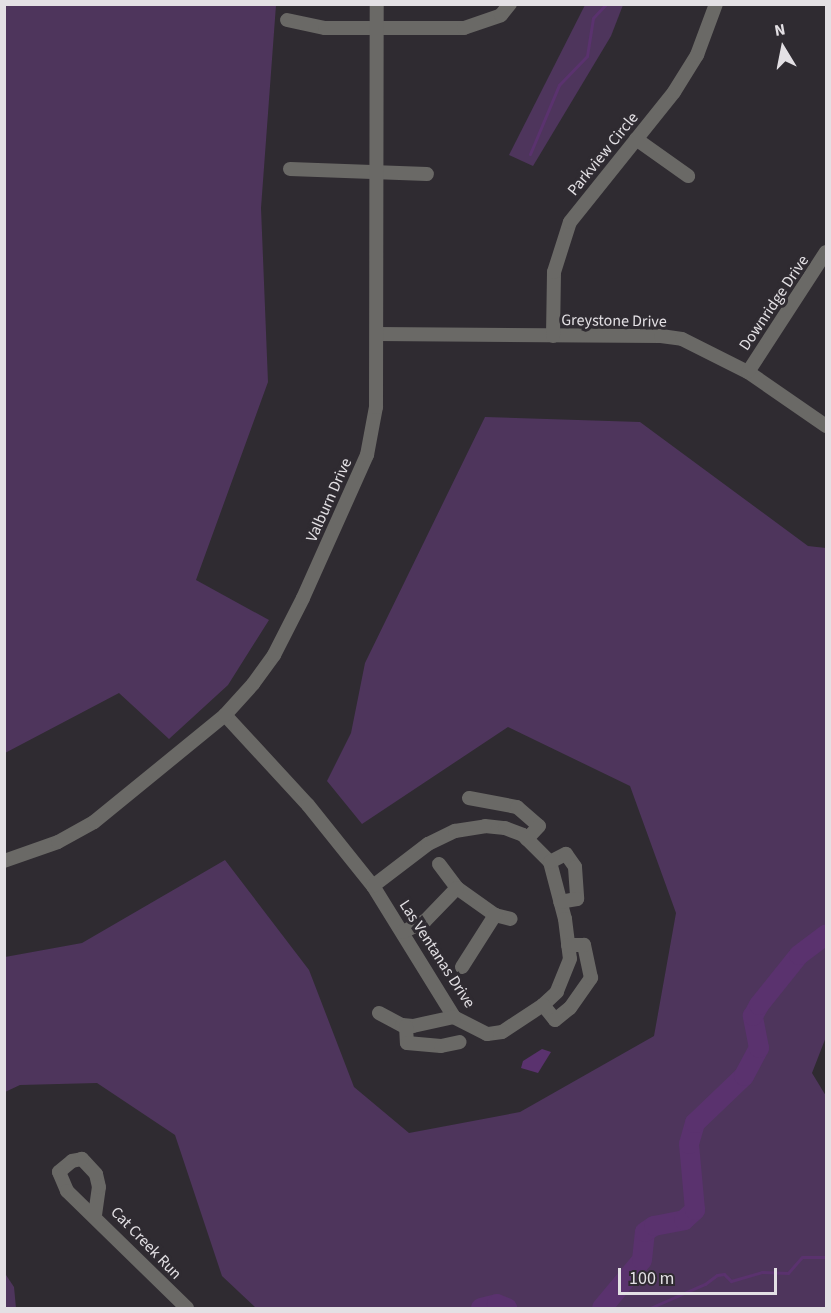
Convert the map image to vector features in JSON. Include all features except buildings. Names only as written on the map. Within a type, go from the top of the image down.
[{"type":"street","name":"Valburn Drive","points":[[4,861],[58,842],[94,822],[225,715],[274,655],[367,455],[376,406],[377,4]]},
{"type":"street","points":[[287,20],[325,28],[464,28],[501,15],[510,4]]},
{"type":"street","name":"Parkview Circle","points":[[553,336],[554,272],[563,238],[583,203],[636,139],[697,55],[716,4]]},
{"type":"street","points":[[636,139],[688,176]]},
{"type":"street","points":[[290,169],[375,170],[427,174]]},
{"type":"street","name":"Downridge Drive","points":[[748,372],[826,255]]},
{"type":"street","name":"Greystone Drive","points":[[377,334],[661,336],[682,339],[748,372],[826,426]]},
{"type":"street","name":"Las Ventanas Drive","points":[[225,715],[308,805],[373,886],[404,932],[454,1017],[480,1031],[494,1033],[543,1005],[566,975],[568,945],[550,862]]},
{"type":"street","points":[[469,798],[518,807],[539,826],[527,839]]},
{"type":"street","points":[[373,886],[428,844],[455,831],[484,826],[506,828],[527,839],[550,862],[566,854],[575,867],[577,899],[560,902]]},
{"type":"street","points":[[439,864],[457,888],[495,915],[511,919]]},
{"type":"street","points":[[404,932],[425,921],[457,888]]},
{"type":"street","points":[[462,967],[495,915]]},
{"type":"street","points":[[543,1005],[555,1020],[570,1008],[591,978],[584,945],[568,945]]},
{"type":"street","points":[[379,1013],[406,1026],[454,1017]]},
{"type":"street","points":[[406,1026],[407,1043],[441,1046],[460,1042]]},
{"type":"street","name":"Cat Creek Run","points":[[95,1215],[99,1187],[96,1174],[82,1159],[63,1166],[59,1172],[60,1181],[79,1203],[95,1215],[187,1308]]},
{"type":"shaded area","points":[[5,4],[276,5],[261,208],[268,382],[196,580],[269,620],[228,685],[169,739],[119,693],[5,753]]},
{"type":"shaded area","points":[[585,5],[623,5],[611,36],[533,166],[509,155]]},
{"type":"shaded area","points":[[485,417],[640,422],[808,546],[826,548],[826,1037],[812,1073],[826,1096],[826,1308],[256,1308],[222,1276],[175,1135],[97,1083],[20,1085],[5,1092],[5,957],[82,943],[225,860],[309,970],[354,1087],[409,1133],[520,1112],[654,1036],[676,913],[630,786],[508,727],[362,824],[327,781],[351,733],[365,663]]},
{"type":"shaded area","points":[[542,1049],[551,1052],[538,1073],[521,1068],[523,1061]]},
{"type":"shaded area","points":[[4,1272],[14,1287],[16,1308],[5,1308]]},
{"type":"waterway","points":[[530,154],[559,85],[587,56],[593,18],[606,4]]},
{"type":"waterway","points":[[602,1308],[642,1260],[645,1232],[654,1226],[684,1220],[695,1210],[689,1144],[695,1123],[744,1076],[759,1048],[753,1016],[759,1005],[799,955],[826,935]]},
{"type":"waterway","points":[[650,1308],[705,1284],[717,1275],[724,1274],[731,1281],[762,1272],[788,1273],[802,1257],[826,1257]]},
{"type":"waterway","points":[[481,1308],[497,1304],[507,1308]]}]
